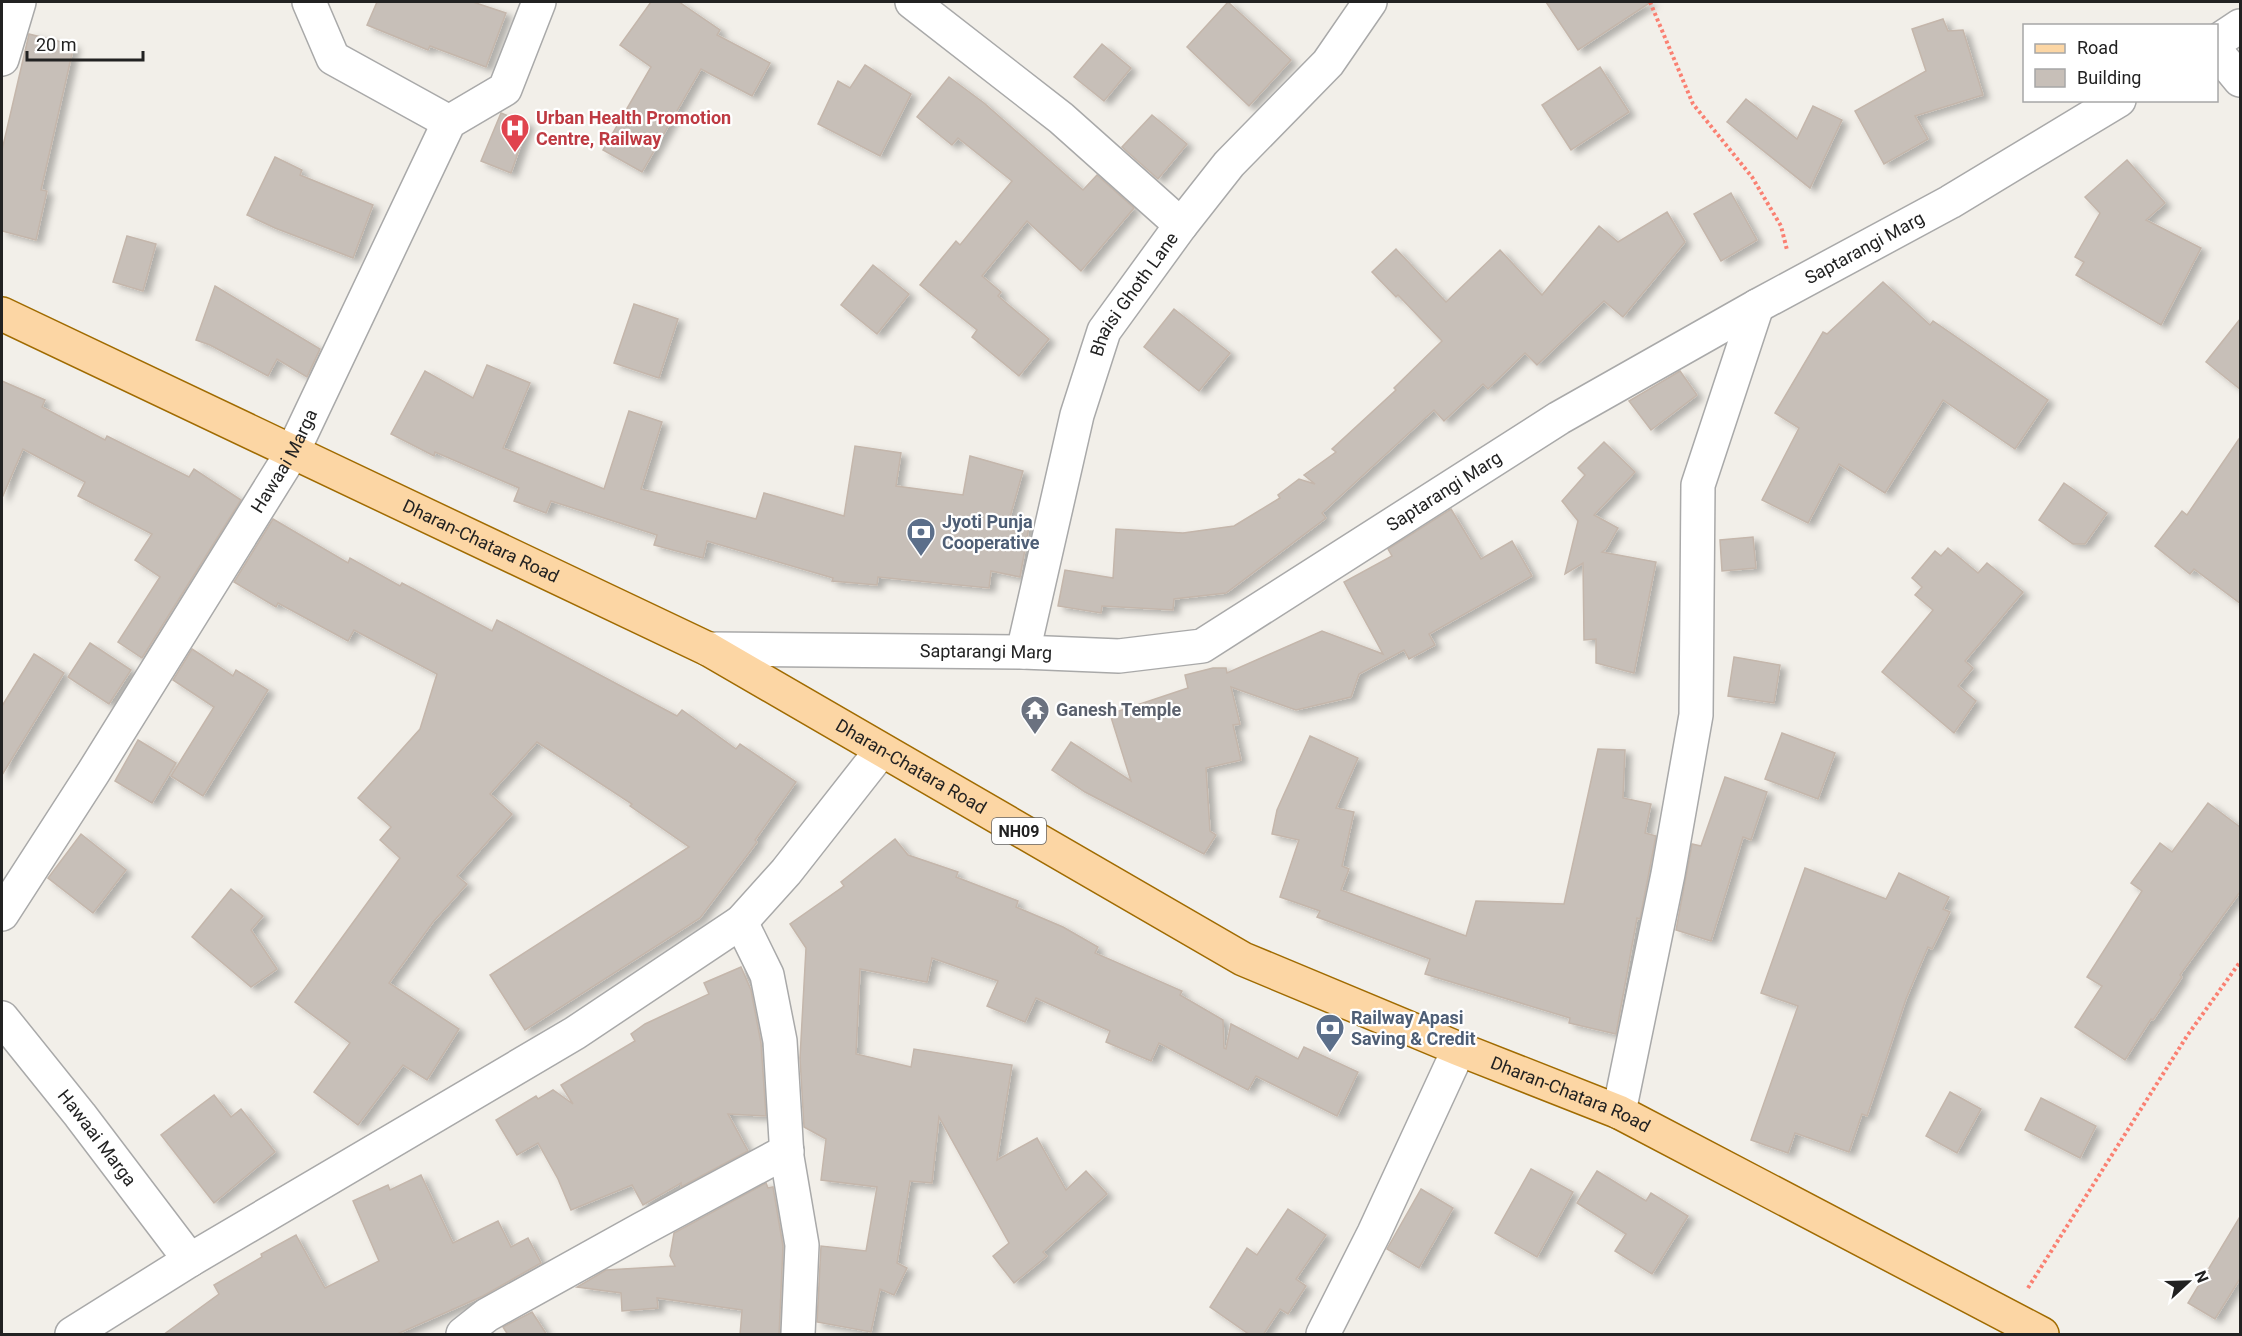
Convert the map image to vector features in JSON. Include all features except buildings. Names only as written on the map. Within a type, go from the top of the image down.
[{"type":"main road","name":"Dharan-Chatara Road","points":[[2,314],[708,649],[880,751],[1243,959],[1618,1112],[2042,1335]]},
{"type":"street","points":[[2,59],[19,2]]},
{"type":"street","points":[[309,2],[333,58],[449,122],[504,89],[538,2]]},
{"type":"street","points":[[912,2],[1061,118],[1181,225]]},
{"type":"street","name":"Bhaisi Ghoth Lane","points":[[1023,652],[1077,415],[1104,331],[1181,225],[1229,164],[1328,63],[1370,2]]},
{"type":"street","points":[[2218,41],[2241,26]]},
{"type":"street","points":[[2218,52],[2241,80]]},
{"type":"street","name":"Saptarangi Marg","points":[[708,649],[1023,652],[1119,656],[1202,646],[1558,417],[1756,306],[1950,202],[2116,102]]},
{"type":"street","name":"Hawaai Marga","points":[[2,915],[292,453],[449,122]]},
{"type":"street","points":[[1618,1112],[1668,874],[1695,715],[1698,485],[1756,306]]},
{"type":"street","points":[[72,1335],[190,1260],[575,1033],[741,922],[786,872],[880,751]]},
{"type":"street","points":[[741,922],[767,975],[780,1041],[787,1151],[802,1245],[798,1335]]},
{"type":"street","name":"Hawaai Marga","points":[[2,1018],[80,1115],[190,1260]]},
{"type":"street","points":[[1323,1335],[1374,1233],[1459,1049]]},
{"type":"street","points":[[463,1335],[497,1310],[787,1151]]},
{"type":"path","points":[[1650,2],[1693,104],[1752,177],[1781,226],[1795,285]]},
{"type":"path","points":[[2009,1317],[2187,1036],[2241,962]]},
{"type":"place","name":"Urban Health Promotion Centre, Railway","points":[[515,154]]},
{"type":"place","name":"Jyoti Punja Cooperative","points":[[921,558]]},
{"type":"place","name":"Ganesh Temple","points":[[1035,736]]},
{"type":"place","name":"Railway Apasi Saving & Credit","points":[[1330,1054]]}]
